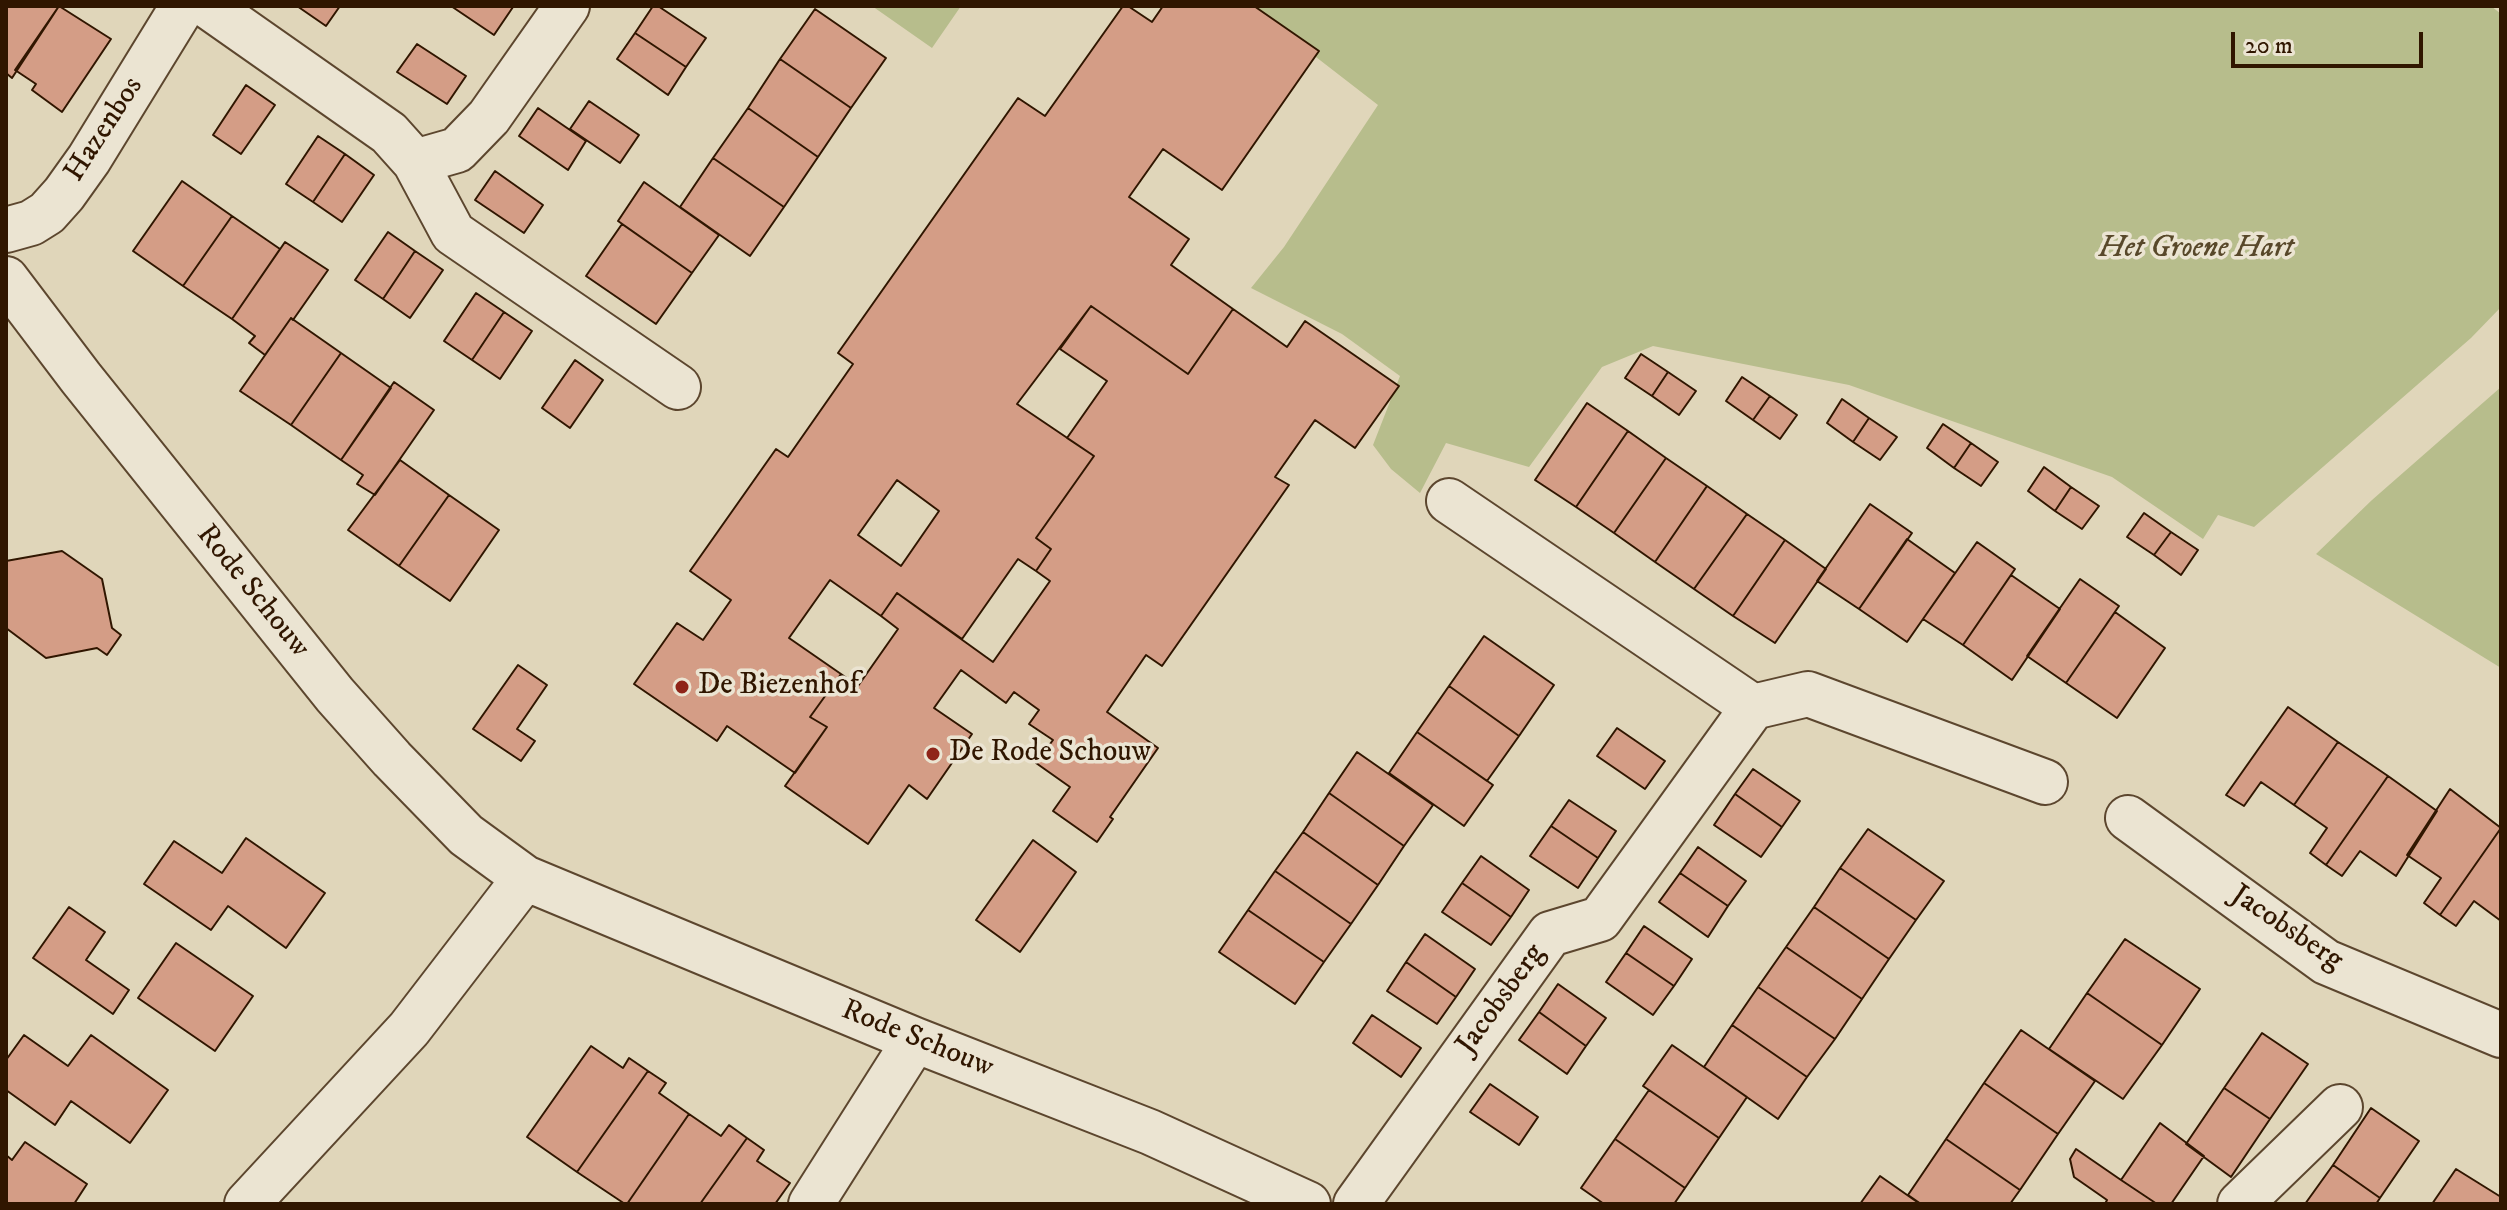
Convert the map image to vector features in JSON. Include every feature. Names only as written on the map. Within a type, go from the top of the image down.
[{"type":"street","name":"Hazenbos","points":[[6,230],[39,218],[64,194],[89,159],[183,6]]},
{"type":"street","points":[[208,6],[389,133],[415,162],[453,233],[678,387]]},
{"type":"street","points":[[415,162],[457,150],[489,117],[567,6]]},
{"type":"street","name":"Rode Schouw","points":[[6,279],[81,378],[335,695],[466,835],[525,878],[915,1040],[1150,1132],[1308,1204]]},
{"type":"street","points":[[1449,501],[1510,539],[1753,707],[1808,694],[2045,782]]},
{"type":"street","name":"Jacobsberg","points":[[1356,1204],[1550,934],[1600,919],[1753,707]]},
{"type":"street","name":"Jacobsberg","points":[[2128,818],[2326,962],[2501,1035]]},
{"type":"street","points":[[247,1204],[409,1029],[525,878]]},
{"type":"street","points":[[811,1204],[915,1040]]},
{"type":"street","points":[[2240,1204],[2340,1107]]},
{"type":"green space","points":[[872,6],[961,6],[932,48]]},
{"type":"green space","name":"Het Groene Hart","points":[[1250,6],[2491,6],[2501,14],[2501,307],[2471,338],[2254,527],[2218,515],[2203,539],[2112,477],[1849,385],[1653,346],[1602,367],[1529,467],[1446,443],[1420,493],[1391,469],[1373,445],[1400,376],[1342,334],[1251,288],[1284,247],[1378,105]]},
{"type":"green space","points":[[2501,387],[2501,668],[2316,554],[2372,500]]},
{"type":"building","points":[[6,6],[59,6],[12,78],[6,73]]},
{"type":"building","points":[[59,6],[111,39],[62,112],[32,90],[36,84],[15,70]]},
{"type":"building","points":[[297,6],[340,6],[326,26]]},
{"type":"building","points":[[451,6],[511,6],[513,7],[494,35]]},
{"type":"building","points":[[653,6],[658,6],[706,38],[686,67],[635,33]]},
{"type":"building","points":[[1123,6],[1128,6],[1152,22],[1163,6],[1254,6],[1319,51],[1222,190],[1163,149],[1129,197],[1189,239],[1171,265],[1233,309],[1188,374],[1091,306],[1017,404],[1094,456],[1036,538],[1051,549],[1036,571],[1018,559],[962,639],[897,593],[881,616],[830,580],[789,638],[841,674],[810,717],[827,727],[795,773],[727,726],[717,741],[634,684],[677,623],[703,640],[731,600],[690,571],[776,449],[788,457],[853,364],[838,353],[1018,98],[1045,116]],"holes":[[[897,480],[939,511],[901,566],[858,535]]]},
{"type":"building","points":[[815,9],[886,58],[851,108],[780,59]]},
{"type":"building","points":[[635,33],[686,67],[668,95],[617,59]]},
{"type":"building","points":[[417,44],[466,76],[447,104],[397,72]]},
{"type":"building","points":[[780,59],[851,108],[818,157],[748,108]]},
{"type":"building","points":[[246,85],[275,105],[241,154],[213,135]]},
{"type":"building","points":[[589,101],[639,135],[620,163],[570,129]]},
{"type":"building","points":[[538,108],[586,141],[568,170],[519,136]]},
{"type":"building","points":[[748,108],[818,157],[784,207],[713,158]]},
{"type":"building","points":[[318,136],[345,154],[313,202],[286,184]]},
{"type":"building","points":[[345,154],[374,175],[342,222],[313,202]]},
{"type":"building","points":[[713,158],[784,207],[750,256],[680,207]]},
{"type":"building","points":[[495,171],[543,205],[524,233],[475,200]]},
{"type":"building","points":[[182,181],[232,216],[183,286],[133,251]]},
{"type":"building","points":[[644,182],[719,235],[692,273],[618,221]]},
{"type":"building","points":[[232,216],[280,249],[232,319],[183,286]]},
{"type":"building","points":[[622,224],[692,273],[656,324],[586,276]]},
{"type":"building","points":[[388,232],[415,251],[383,299],[355,280]]},
{"type":"building","points":[[285,242],[328,270],[265,355],[249,343],[255,336],[232,319]]},
{"type":"building","points":[[415,251],[443,270],[410,318],[383,299]]},
{"type":"building","points":[[476,293],[504,312],[472,360],[444,341]]},
{"type":"building","points":[[1091,306],[1188,374],[1233,309],[1287,347],[1305,321],[1399,386],[1355,448],[1315,420],[1275,477],[1289,485],[1162,666],[1146,655],[1107,712],[1158,748],[1110,817],[1113,819],[1097,842],[1053,811],[1070,787],[1036,763],[1053,740],[1029,724],[1039,710],[1014,692],[1006,703],[961,670],[934,708],[972,734],[927,799],[909,785],[868,844],[785,786],[827,727],[810,717],[841,674],[858,686],[898,629],[881,616],[897,593],[993,662],[1050,581],[1036,571],[1051,549],[1036,538],[1094,456],[1067,438],[1107,381],[1060,349]]},
{"type":"building","points":[[504,312],[532,331],[500,379],[472,360]]},
{"type":"building","points":[[291,318],[341,353],[291,425],[240,391]]},
{"type":"building","points":[[341,353],[391,388],[341,460],[291,425]]},
{"type":"building","points":[[1641,354],[1668,372],[1652,396],[1625,378]]},
{"type":"building","points":[[575,360],[603,380],[570,428],[542,408]]},
{"type":"building","points":[[1668,372],[1696,391],[1679,415],[1652,396]]},
{"type":"building","points":[[1742,377],[1770,396],[1753,420],[1726,401]]},
{"type":"building","points":[[394,382],[434,410],[375,495],[357,484],[363,475],[341,460]]},
{"type":"building","points":[[1770,396],[1797,415],[1780,439],[1753,420]]},
{"type":"building","points":[[1842,399],[1869,418],[1853,442],[1827,423]]},
{"type":"building","points":[[1587,403],[1628,431],[1576,507],[1535,480]]},
{"type":"building","points":[[1869,418],[1897,437],[1880,460],[1853,442]]},
{"type":"building","points":[[1943,424],[1971,443],[1954,468],[1927,448]]},
{"type":"building","points":[[1628,431],[1666,458],[1614,533],[1576,507]]},
{"type":"building","points":[[1971,443],[1998,462],[1981,486],[1954,468]]},
{"type":"building","points":[[1666,458],[1707,486],[1655,562],[1614,533]]},
{"type":"building","points":[[400,460],[449,495],[399,566],[348,530]]},
{"type":"building","points":[[2044,467],[2071,487],[2055,511],[2028,491]]},
{"type":"building","points":[[1707,486],[1747,514],[1694,589],[1655,562]]},
{"type":"building","points":[[2071,487],[2099,506],[2082,529],[2055,511]]},
{"type":"building","points":[[449,495],[499,530],[450,601],[399,566]]},
{"type":"building","points":[[1870,504],[1912,533],[1859,609],[1817,581]]},
{"type":"building","points":[[2144,513],[2171,532],[2154,555],[2127,537]]},
{"type":"building","points":[[1747,514],[1785,540],[1733,616],[1694,589]]},
{"type":"building","points":[[2171,532],[2198,550],[2181,575],[2154,555]]},
{"type":"building","points":[[1907,539],[1955,573],[1907,642],[1859,609]]},
{"type":"building","points":[[1785,540],[1826,569],[1775,643],[1733,616]]},
{"type":"building","points":[[1977,542],[2015,569],[1963,645],[1923,619]]},
{"type":"building","points":[[62,551],[102,579],[112,628],[121,635],[107,655],[97,648],[46,658],[6,628],[6,561]]},
{"type":"building","points":[[2011,575],[2060,609],[2012,680],[1963,645]]},
{"type":"building","points":[[2080,579],[2119,606],[2066,683],[2027,656]]},
{"type":"building","points":[[2115,612],[2165,648],[2117,718],[2066,683]]},
{"type":"building","points":[[1484,636],[1554,685],[1519,736],[1449,686]]},
{"type":"building","points":[[518,665],[547,685],[517,729],[535,741],[521,761],[473,729]]},
{"type":"building","points":[[1449,686],[1519,736],[1487,781],[1417,732]]},
{"type":"building","points":[[2288,707],[2338,742],[2294,805],[2261,782],[2244,806],[2226,795]]},
{"type":"building","points":[[1617,728],[1665,761],[1645,789],[1597,756]]},
{"type":"building","points":[[1417,732],[1493,785],[1464,826],[1389,773]]},
{"type":"building","points":[[2338,742],[2388,776],[2326,865],[2310,853],[2327,828],[2294,805]]},
{"type":"building","points":[[1357,752],[1433,805],[1404,846],[1329,793]]},
{"type":"building","points":[[1753,769],[1800,801],[1782,827],[1735,794]]},
{"type":"building","points":[[2388,776],[2437,811],[2396,876],[2360,851],[2342,876],[2326,865]]},
{"type":"building","points":[[2450,789],[2501,828],[2440,915],[2424,903],[2441,878],[2407,855]]},
{"type":"building","points":[[1329,793],[1404,846],[1378,885],[1303,832]]},
{"type":"building","points":[[1735,794],[1782,827],[1761,857],[1714,825]]},
{"type":"building","points":[[1569,800],[1616,831],[1598,858],[1551,826]]},
{"type":"building","points":[[1551,826],[1598,858],[1578,888],[1530,856]]},
{"type":"building","points":[[2501,828],[2501,921],[2474,901],[2456,926],[2440,915]]},
{"type":"building","points":[[1868,829],[1944,881],[1916,920],[1840,868]]},
{"type":"building","points":[[1303,832],[1378,885],[1351,924],[1275,871]]},
{"type":"building","points":[[246,838],[325,893],[286,948],[228,906],[211,930],[144,884],[174,841],[222,873]]},
{"type":"building","points":[[1033,840],[1076,872],[1020,952],[976,920]]},
{"type":"building","points":[[1698,847],[1746,881],[1728,906],[1680,873]]},
{"type":"building","points":[[1481,856],[1529,890],[1511,917],[1462,883]]},
{"type":"building","points":[[1840,868],[1916,920],[1889,959],[1814,907]]},
{"type":"building","points":[[1275,871],[1351,924],[1324,962],[1248,910]]},
{"type":"building","points":[[1680,873],[1728,906],[1708,937],[1659,902]]},
{"type":"building","points":[[1462,883],[1511,917],[1491,945],[1442,912]]},
{"type":"building","points":[[69,907],[105,932],[86,960],[129,990],[113,1014],[33,958]]},
{"type":"building","points":[[1814,907],[1889,959],[1862,999],[1786,947]]},
{"type":"building","points":[[1248,910],[1324,962],[1295,1004],[1219,952]]},
{"type":"building","points":[[1644,926],[1692,959],[1674,986],[1626,953]]},
{"type":"building","points":[[1425,934],[1475,969],[1456,997],[1406,962]]},
{"type":"building","points":[[2125,939],[2200,989],[2162,1045],[2087,993]]},
{"type":"building","points":[[176,943],[253,996],[215,1051],[138,998]]},
{"type":"building","points":[[1786,947],[1862,999],[1835,1039],[1758,987]]},
{"type":"building","points":[[1626,953],[1674,986],[1653,1015],[1606,982]]},
{"type":"building","points":[[1406,962],[1456,997],[1437,1024],[1387,991]]},
{"type":"building","points":[[1558,984],[1606,1018],[1586,1046],[1539,1012]]},
{"type":"building","points":[[1758,987],[1835,1039],[1807,1077],[1732,1025]]},
{"type":"building","points":[[2087,993],[2162,1045],[2123,1099],[2049,1049]]},
{"type":"building","points":[[1539,1012],[1586,1046],[1567,1074],[1519,1040]]},
{"type":"building","points":[[1372,1015],[1421,1048],[1401,1077],[1353,1043]]},
{"type":"building","points":[[1732,1025],[1807,1077],[1778,1119],[1704,1067]]},
{"type":"building","points":[[2021,1030],[2095,1081],[2058,1134],[1984,1083]]},
{"type":"building","points":[[2262,1033],[2308,1064],[2270,1119],[2224,1088]]},
{"type":"building","points":[[24,1035],[68,1066],[91,1035],[168,1090],[130,1143],[71,1101],[55,1125],[6,1090],[6,1060]]},
{"type":"building","points":[[1672,1045],[1747,1097],[1719,1138],[1643,1086]]},
{"type":"building","points":[[591,1046],[623,1068],[629,1058],[648,1071],[577,1172],[527,1137]]},
{"type":"building","points":[[648,1071],[666,1083],[659,1093],[689,1114],[625,1204],[577,1172]]},
{"type":"building","points":[[1984,1083],[2058,1134],[2020,1190],[1946,1139]]},
{"type":"building","points":[[1490,1084],[1538,1117],[1519,1145],[1470,1112]]},
{"type":"building","points":[[2224,1088],[2270,1119],[2231,1177],[2186,1144]]},
{"type":"building","points":[[1649,1090],[1719,1138],[1685,1188],[1615,1139]]},
{"type":"building","points":[[2371,1108],[2419,1141],[2380,1198],[2333,1165]]},
{"type":"building","points":[[689,1114],[721,1136],[729,1125],[747,1138],[700,1204],[627,1204]]},
{"type":"building","points":[[2160,1123],[2204,1156],[2171,1204],[2157,1204],[2121,1180]]},
{"type":"building","points":[[747,1138],[764,1150],[757,1161],[790,1183],[775,1204],[700,1204]]},
{"type":"building","points":[[1615,1139],[1685,1188],[1674,1204],[1604,1204],[1581,1188]]},
{"type":"building","points":[[1946,1139],[2020,1190],[2010,1204],[1921,1204],[1908,1195]]},
{"type":"building","points":[[25,1142],[87,1184],[74,1204],[6,1204],[6,1155],[12,1160]]},
{"type":"building","points":[[2076,1149],[2157,1204],[2105,1204],[2107,1200],[2074,1177],[2070,1159]]},
{"type":"building","points":[[2333,1165],[2380,1198],[2376,1204],[2305,1204]]},
{"type":"building","points":[[2456,1169],[2501,1197],[2501,1204],[2432,1204]]},
{"type":"building","points":[[1880,1176],[1920,1204],[1860,1204]]},
{"type":"place","name":"De Biezenhof","points":[[682,687]]},
{"type":"place","name":"De Rode Schouw","points":[[933,754]]}]
